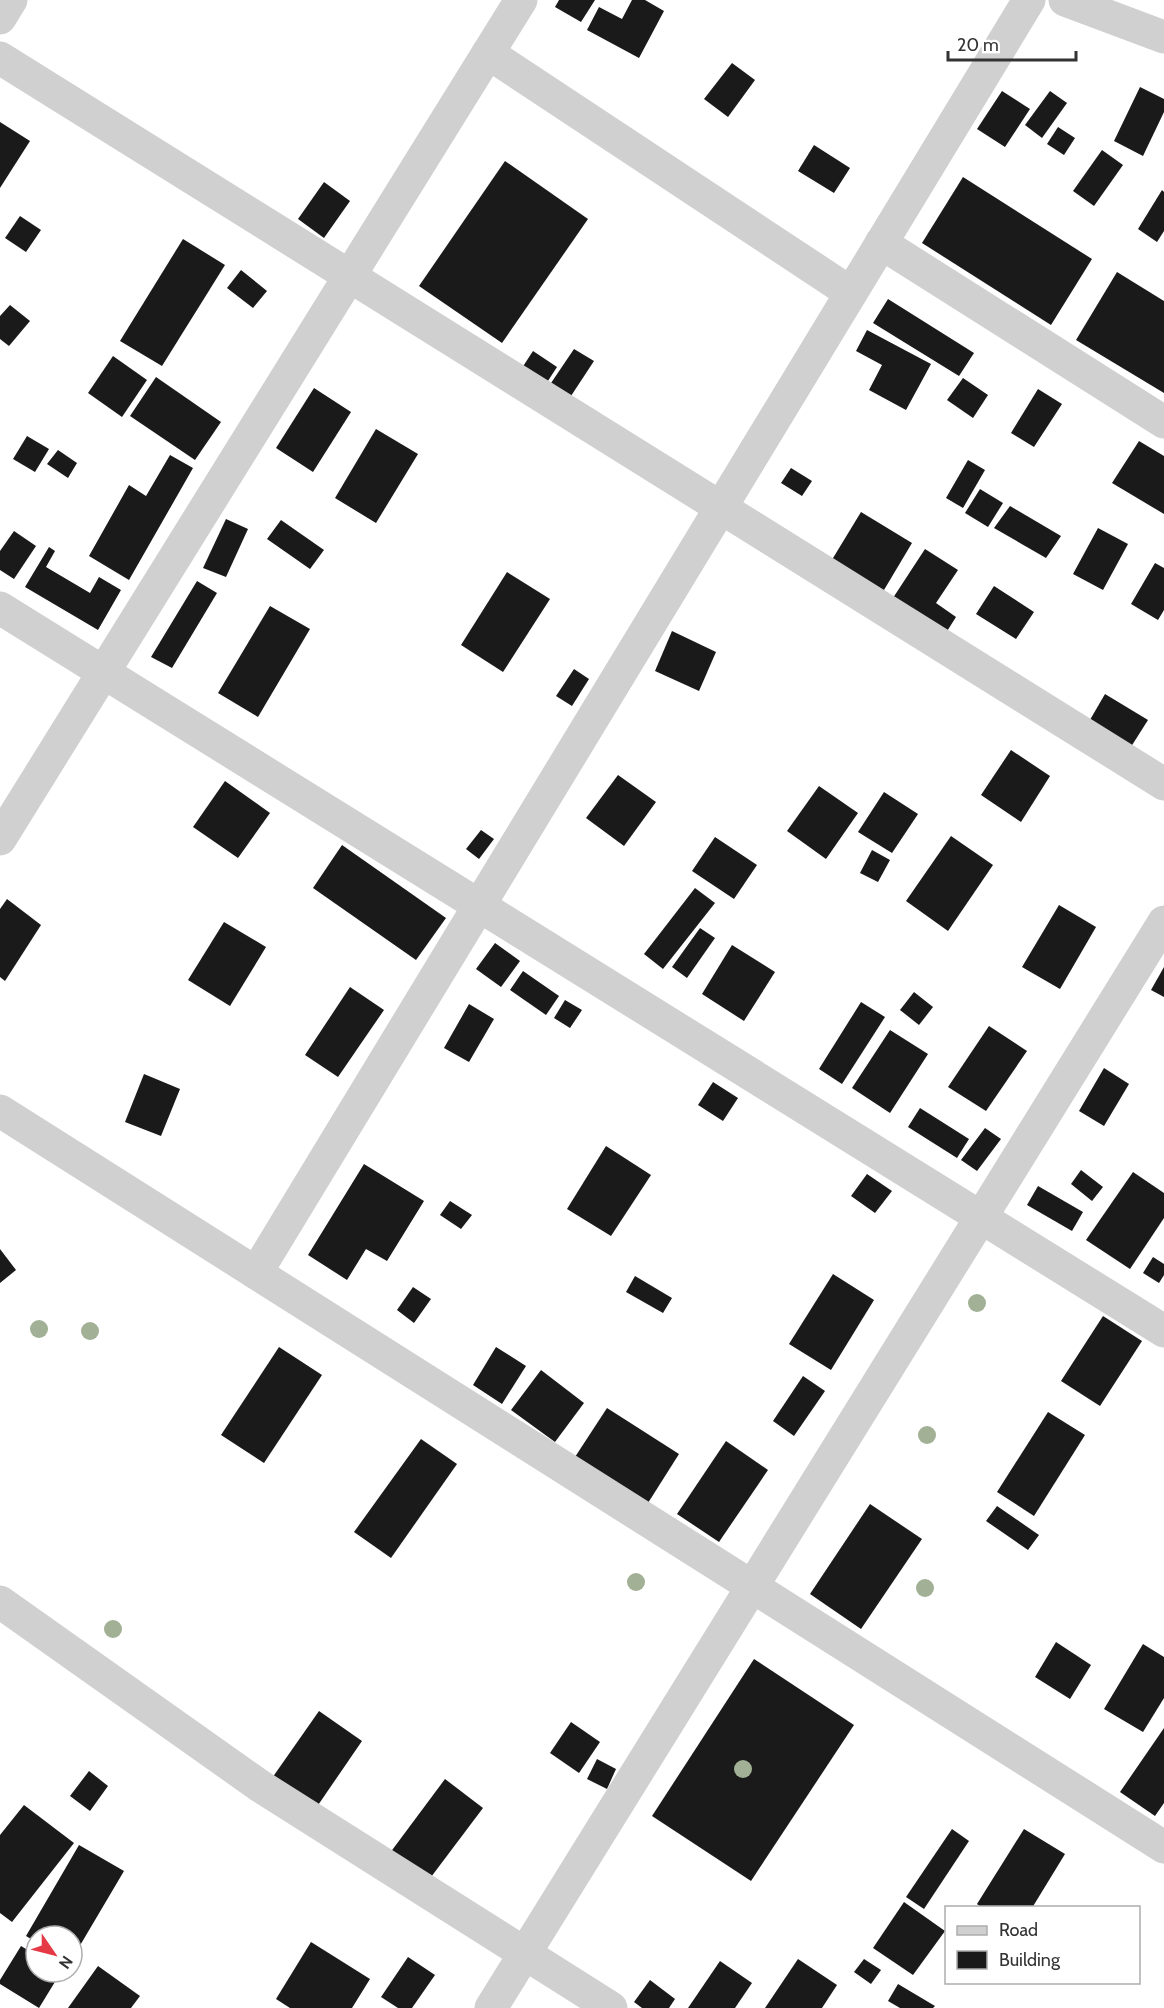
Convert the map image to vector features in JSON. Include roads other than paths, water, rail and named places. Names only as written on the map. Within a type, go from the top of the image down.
[{"type":"street","points":[[0,18],[11,0]]},
{"type":"street","points":[[0,839],[521,0]]},
{"type":"street","points":[[256,1274],[1029,0]]},
{"type":"street","points":[[1065,0],[1164,37]]},
{"type":"street","points":[[488,53],[851,293]]},
{"type":"street","points":[[0,58],[1164,784]]},
{"type":"street","points":[[881,243],[1164,422]]},
{"type":"street","points":[[0,608],[1164,1331]]},
{"type":"street","points":[[491,2008],[1164,922]]},
{"type":"street","points":[[0,1111],[1164,1847]]},
{"type":"street","points":[[0,1602],[260,1786],[610,2008]]}]
